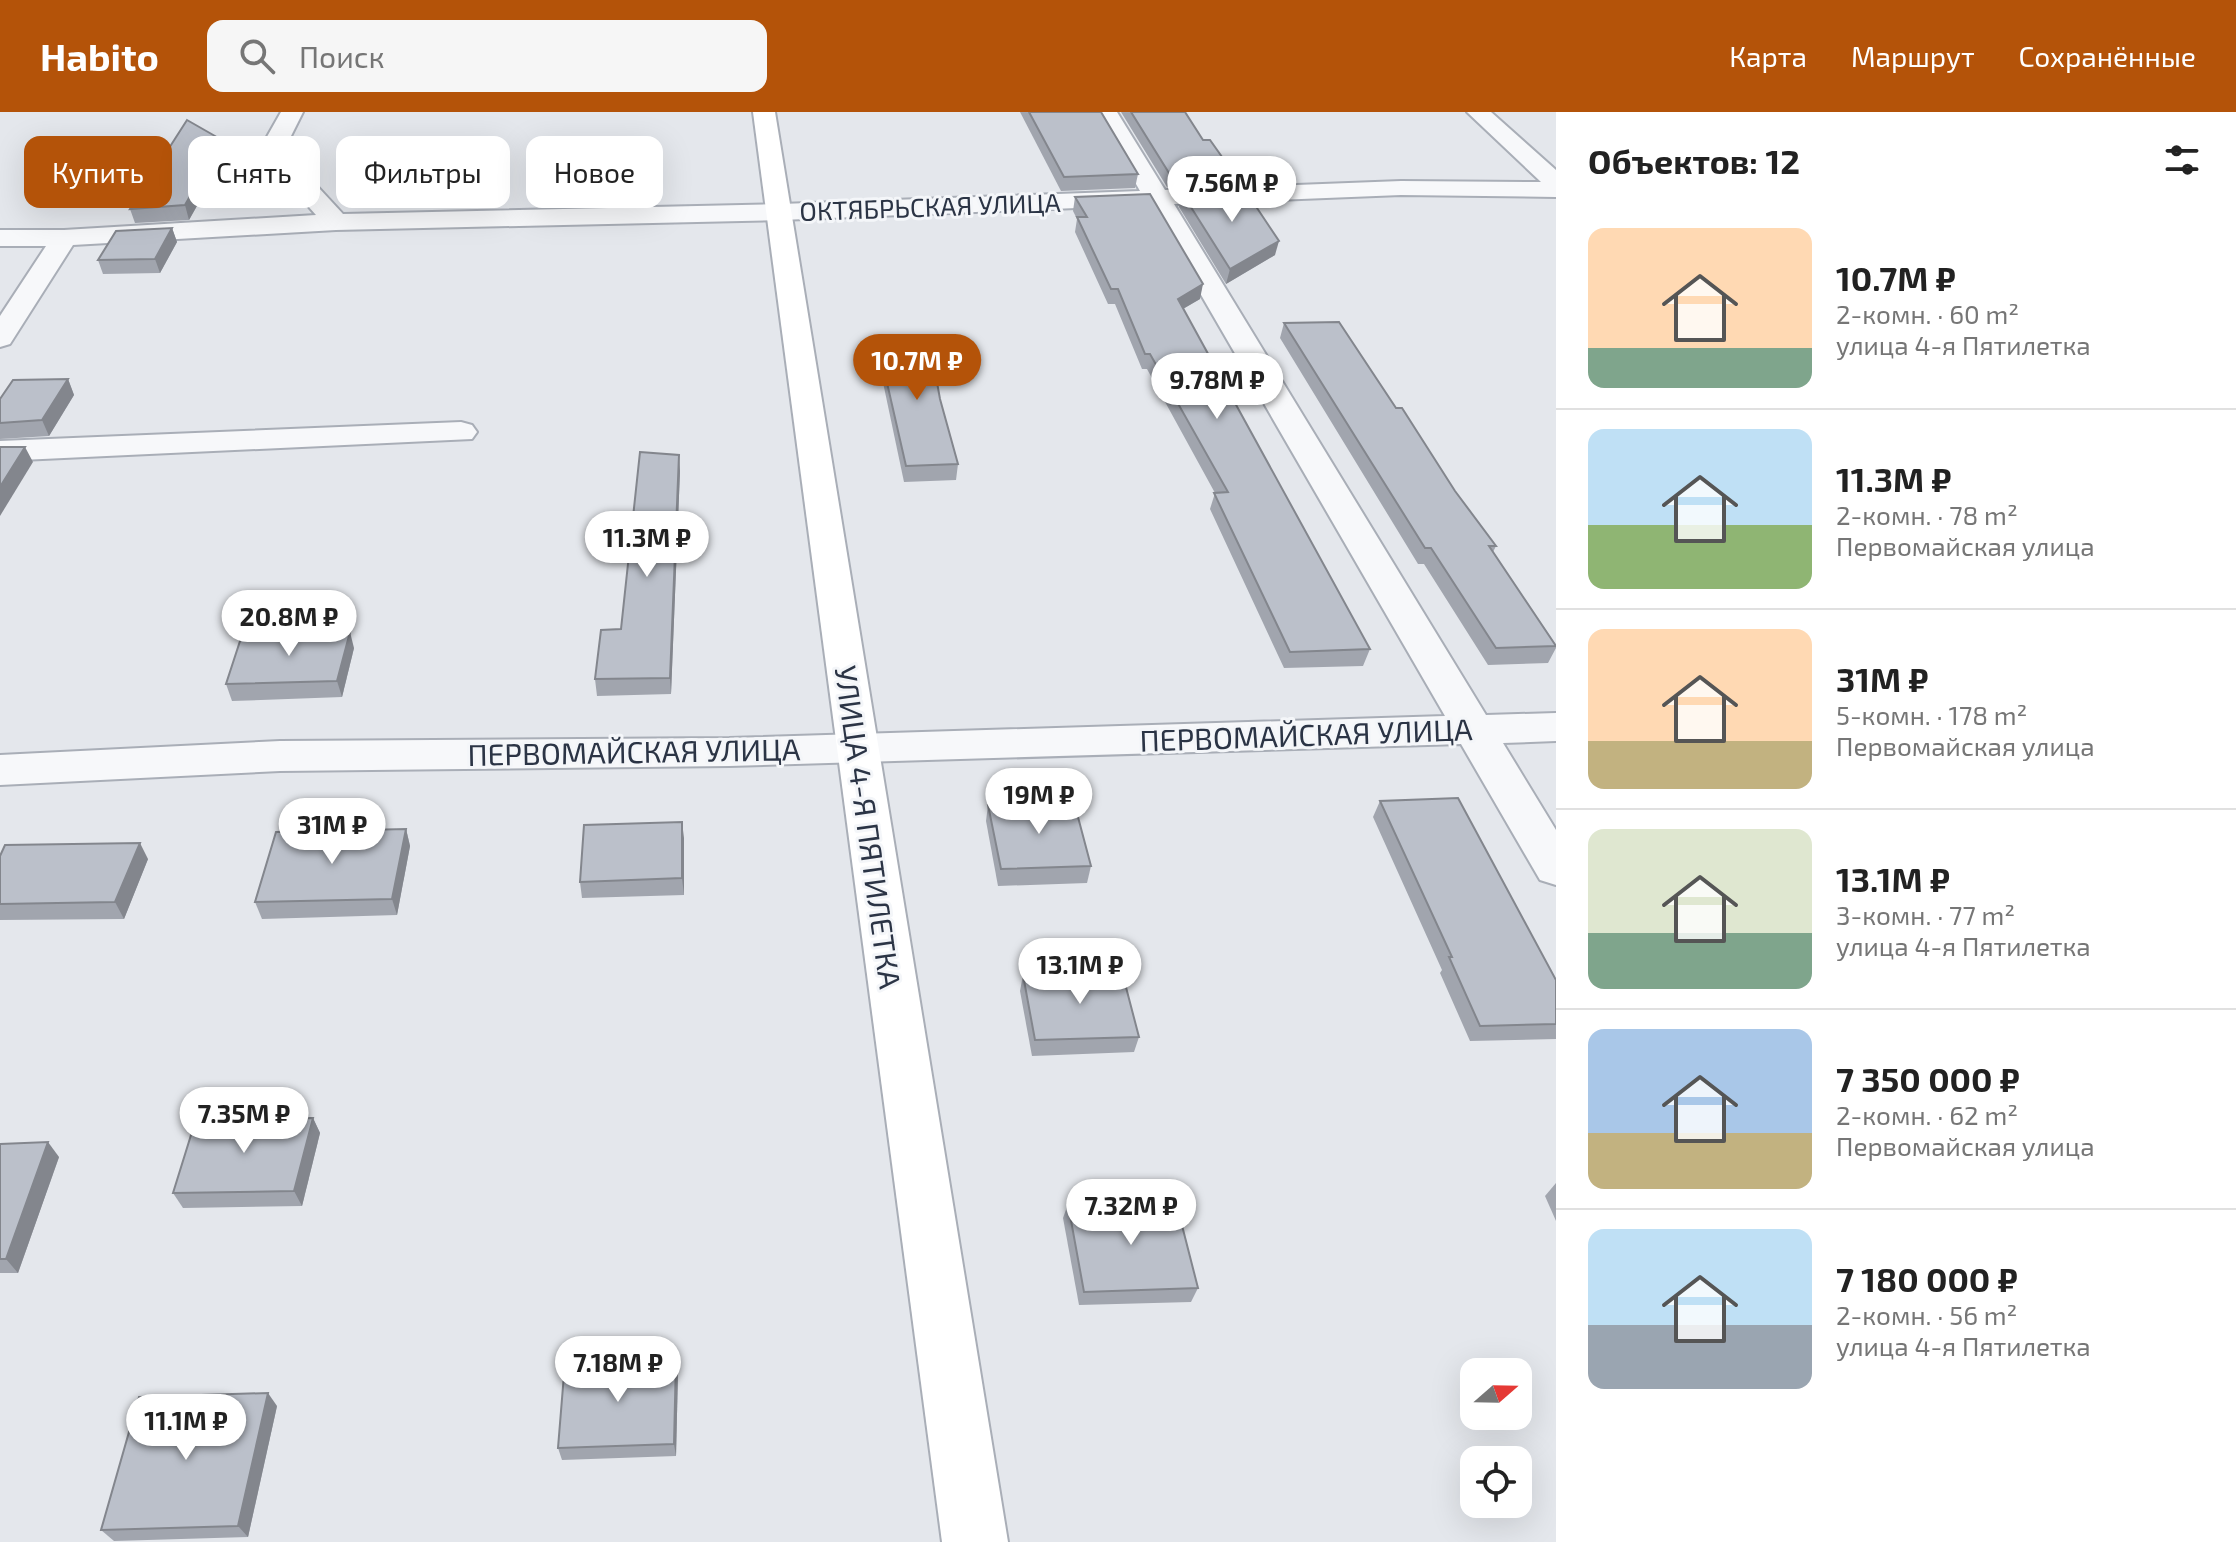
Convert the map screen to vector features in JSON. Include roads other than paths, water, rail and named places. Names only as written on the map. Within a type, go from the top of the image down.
[{"type":"street","points":[[292,112],[276,142],[283,163],[336,222]]},
{"type":"street","name":"УЛИЦА 4-Я ПЯТИЛЕТКА","points":[[764,112],[975,1542]]},
{"type":"street","points":[[1106,112],[1556,868]]},
{"type":"street","points":[[1478,112],[1556,183]]},
{"type":"street","name":"ОКТЯБРЬСКАЯ УЛИЦА","points":[[0,238],[64,238],[336,222],[781,212],[1401,188],[1556,190]]},
{"type":"street","points":[[0,338],[64,238]]},
{"type":"street","points":[[0,451],[461,432]]},
{"type":"street","name":"ПЕРВОМАЙСКАЯ УЛИЦА","points":[[0,770],[280,756],[729,752],[1556,727]]}]
